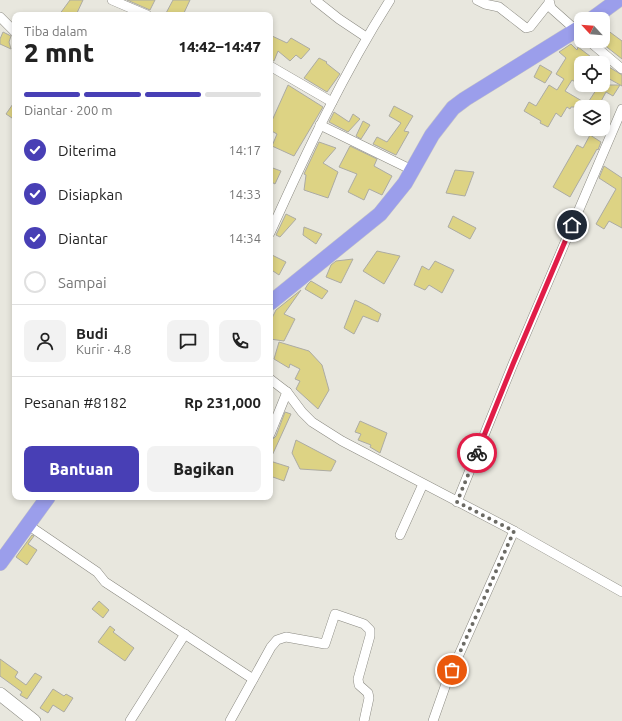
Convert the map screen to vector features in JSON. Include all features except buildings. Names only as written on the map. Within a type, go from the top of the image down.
[{"type":"highway","points":[[602,12],[618,0]]},
{"type":"highway","points":[[273,302],[380,214],[405,183],[432,135],[453,108],[465,98],[574,33]]},
{"type":"highway","points":[[0,564],[46,500]]},
{"type":"main road","points":[[0,694],[34,721]]},
{"type":"street","points":[[112,0],[125,3],[140,12]]},
{"type":"street","points":[[315,0],[347,25],[366,37]]},
{"type":"street","points":[[273,227],[320,125],[366,37],[390,0]]},
{"type":"street","points":[[477,0],[485,4],[499,7],[526,28],[530,27],[549,2]]},
{"type":"street","points":[[549,2],[551,8],[574,26]]},
{"type":"street","points":[[0,17],[12,29]]},
{"type":"street","points":[[597,48],[622,69]]},
{"type":"street","points":[[273,68],[332,102]]},
{"type":"street","points":[[457,502],[513,364],[622,109]]},
{"type":"street","points":[[320,125],[412,170]]},
{"type":"street","points":[[273,381],[287,392],[302,412],[312,422],[342,441],[514,531],[622,592]]},
{"type":"street","points":[[273,427],[287,392]]},
{"type":"street","points":[[400,535],[423,484]]},
{"type":"street","points":[[28,525],[97,572],[105,582],[253,679]]},
{"type":"street","points":[[433,721],[446,684],[514,531]]},
{"type":"street","points":[[230,721],[271,647],[277,640],[286,636],[325,644],[335,614],[364,624],[370,630],[370,636],[358,679],[359,685],[368,693],[370,698],[364,721]]},
{"type":"street","points":[[130,721],[185,634]]},
{"type":"way so far","points":[[452,670],[514,531],[457,502],[477,453]]},
{"type":"route","points":[[477,453],[572,225]]}]
